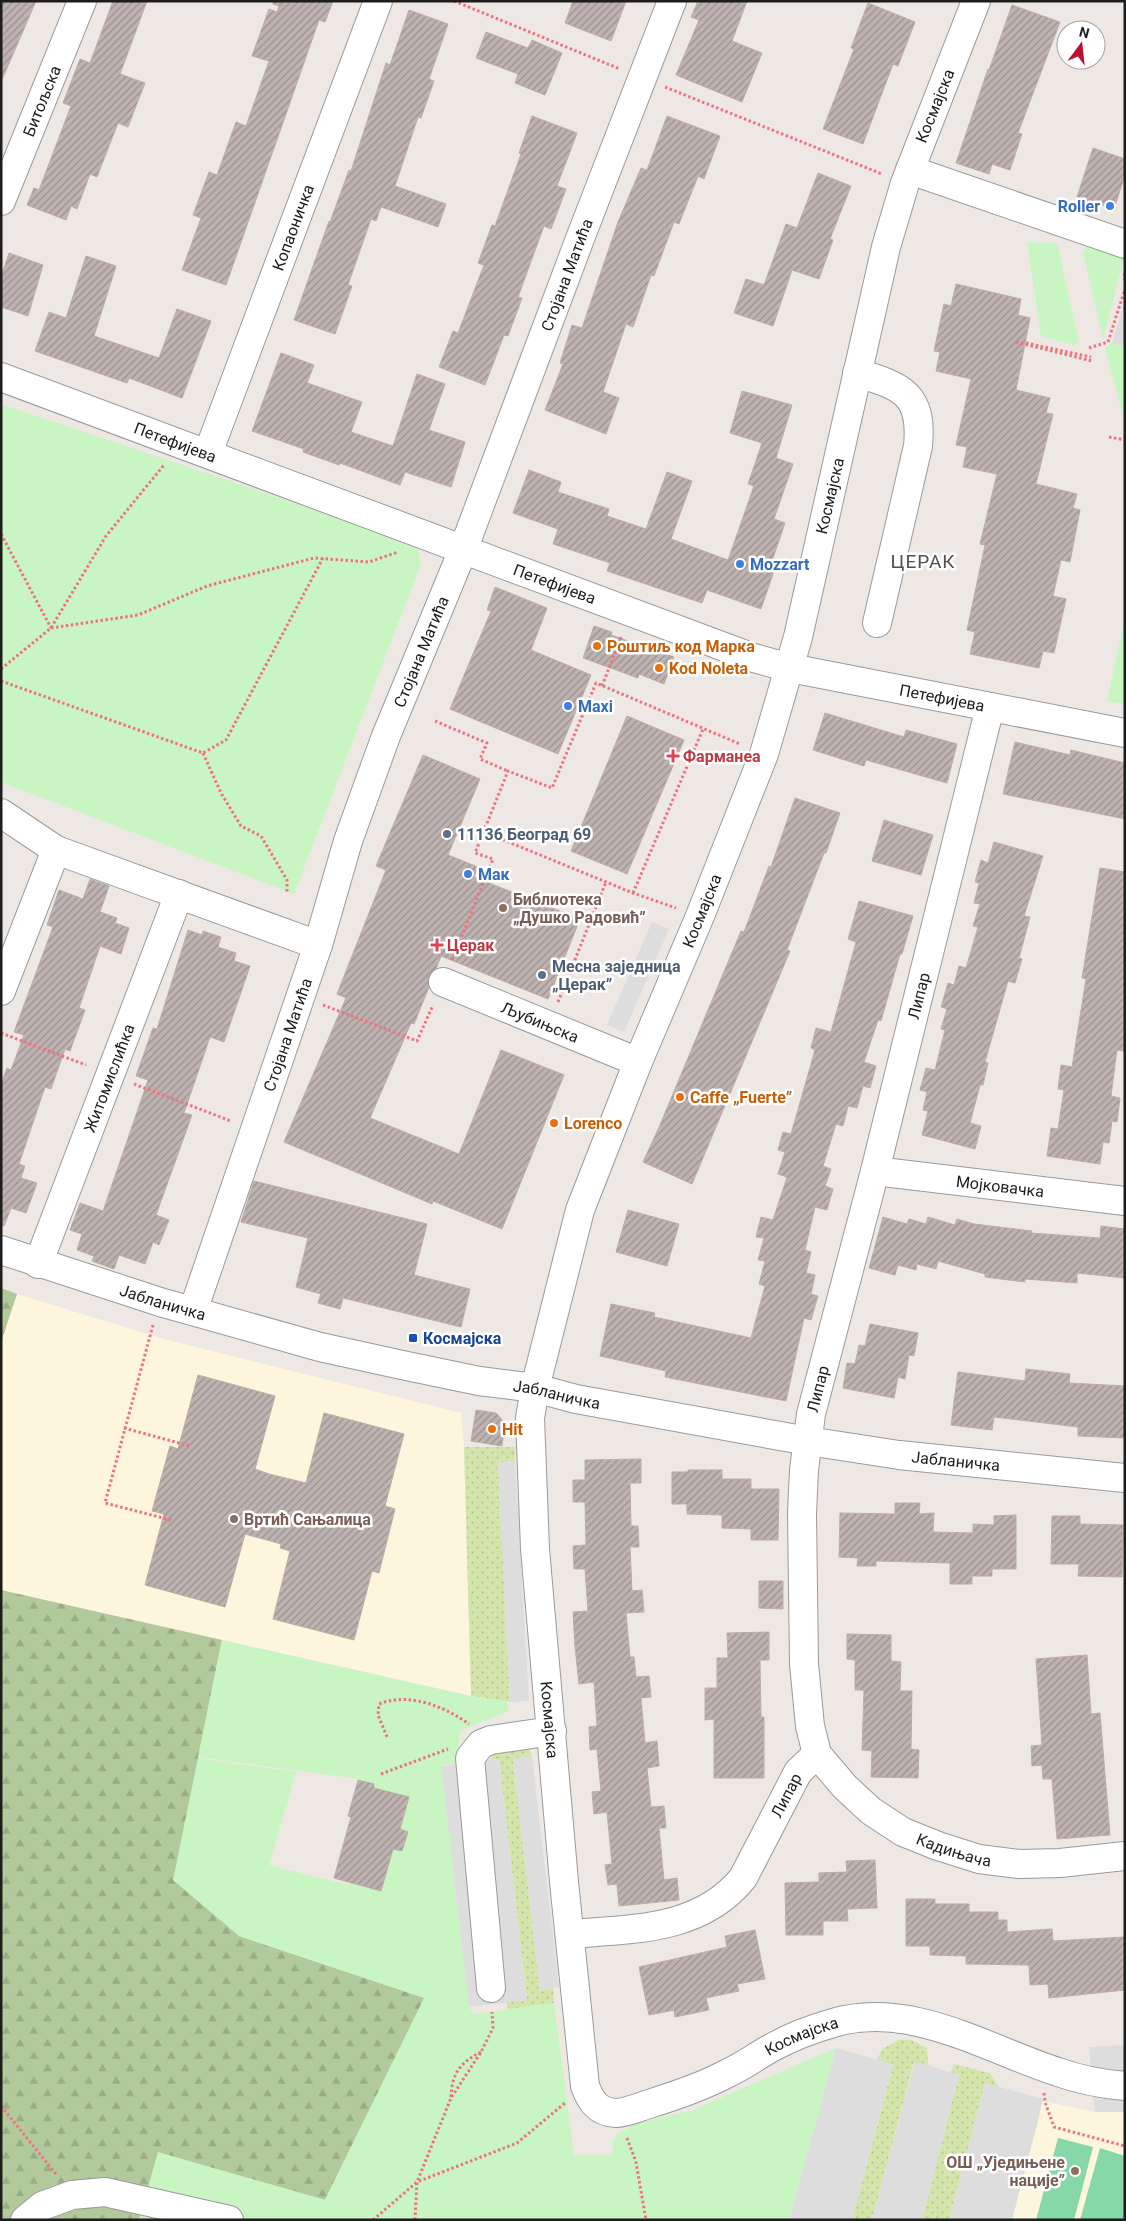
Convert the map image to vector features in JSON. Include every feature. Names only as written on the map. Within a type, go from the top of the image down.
[{"type":"street","name":"Битољска","points":[[1,201],[82,1]]},
{"type":"street","name":"Копаоничка","points":[[208,453],[378,1]]},
{"type":"street","name":"Стојана Матића","points":[[193,1311],[318,945],[337,873],[386,736],[463,550],[641,78],[672,1]]},
{"type":"street","name":"Космајска","points":[[976,1],[907,176],[886,247],[790,668],[764,754],[700,916],[638,1062],[580,1210],[535,1388],[530,1418],[534,1529],[585,2086],[589,2098],[596,2107],[618,2113],[685,2093],[731,2072],[773,2046],[809,2030],[836,2022],[872,2018],[893,2018],[944,2029],[1048,2068],[1095,2083],[1125,2086]]},
{"type":"street","points":[[907,176],[1125,244]]},
{"type":"street","points":[[857,373],[889,382],[902,390],[917,414],[920,426],[918,446],[877,623]]},
{"type":"street","name":"Петефијева","points":[[1,377],[754,658],[790,668],[1125,733]]},
{"type":"street","name":"Липар","points":[[570,1934],[651,1927],[679,1921],[719,1902],[733,1891],[743,1878],[798,1772],[817,1754],[810,1726],[803,1635],[802,1514],[811,1414],[875,1171],[990,707]]},
{"type":"street","points":[[1,813],[56,850],[318,945]]},
{"type":"street","points":[[1,991],[56,850]]},
{"type":"street","name":"Житомислићка","points":[[38,1264],[179,894]]},
{"type":"street","name":"Љубињска","points":[[443,982],[638,1062]]},
{"type":"street","name":"Мојковачка","points":[[875,1171],[1125,1202]]},
{"type":"street","name":"Јабланичка","points":[[1,1250],[38,1264],[193,1311],[320,1347],[402,1366],[479,1381],[535,1388],[584,1401],[808,1441],[899,1455],[1125,1478]]},
{"type":"street","points":[[491,1988],[469,1766],[470,1758],[474,1751],[487,1742],[552,1731]]},
{"type":"street","name":"Кадињача","points":[[817,1754],[845,1787],[871,1811],[902,1832],[938,1846],[979,1859],[1019,1864],[1060,1863],[1125,1856]]},
{"type":"street","points":[[25,2220],[42,2206],[72,2194],[105,2192],[229,2220]]},
{"type":"path","points":[[454,1],[641,78],[907,176]]},
{"type":"path","points":[[1125,274],[1125,279]]},
{"type":"path","points":[[1089,348],[1108,342],[1125,290]]},
{"type":"path","points":[[1016,342],[1041,345],[1092,359],[1016,342]]},
{"type":"path","points":[[1109,437],[1125,440]]},
{"type":"path","points":[[1,669],[51,628],[106,536],[182,444]]},
{"type":"path","points":[[1,534],[51,628]]},
{"type":"path","points":[[51,628],[138,615],[206,586],[268,568],[314,558],[369,562],[435,539]]},
{"type":"path","points":[[202,753],[226,740],[264,673],[323,558]]},
{"type":"path","points":[[602,686],[631,613]]},
{"type":"path","points":[[1,681],[202,753],[221,793],[242,826],[260,836],[287,880],[288,892]]},
{"type":"path","points":[[436,721],[487,743],[480,759],[552,788],[596,684],[764,754]]},
{"type":"path","points":[[633,893],[703,729]]},
{"type":"path","points":[[300,996],[417,1041],[493,859],[476,853],[508,771]]},
{"type":"path","points":[[484,832],[633,893],[681,910]]},
{"type":"path","points":[[555,1010],[606,882]]},
{"type":"path","points":[[155,1320],[105,1503],[171,1520]]},
{"type":"path","points":[[124,1428],[190,1446]]},
{"type":"path","points":[[387,1737],[378,1715],[379,1704],[389,1700],[415,1699],[460,1717],[477,1729],[487,1742]]},
{"type":"path","points":[[381,1774],[442,1751]]},
{"type":"path","points":[[415,2220],[417,2182],[451,2098],[481,2052],[493,2028],[491,1988]]},
{"type":"path","points":[[451,2098],[452,2082],[464,2061],[481,2052]]},
{"type":"path","points":[[1048,2068],[1045,2102],[1054,2127],[1125,2146]]},
{"type":"path","points":[[373,2220],[417,2182],[517,2143],[571,2098]]},
{"type":"path","points":[[1,2106],[72,2194]]},
{"type":"path","points":[[626,2136],[636,2162],[646,2220]]},
{"type":"shaded area","points":[[1125,299],[1125,347],[1112,343]]},
{"type":"shaded area","points":[[652,922],[669,929],[624,1032],[607,1025]]},
{"type":"shaded area","name":"Вртић Сањалица","points":[[17,1294],[160,1338],[461,1413],[464,1447],[471,1696],[1,1590],[1,1342]]},
{"type":"shaded area","points":[[515,1461],[529,1701],[510,1702],[498,1463]]},
{"type":"shaded area","points":[[532,1756],[559,1987],[540,1990],[513,1758]]},
{"type":"shaded area","points":[[499,1759],[527,2000],[469,2007],[441,1766]]},
{"type":"shaded area","points":[[1125,2045],[1125,2112],[1095,2112],[1089,2047]]},
{"type":"shaded area","points":[[836,2048],[893,2064],[852,2220],[789,2220]]},
{"type":"shaded area","points":[[915,2061],[959,2075],[922,2220],[872,2220]]},
{"type":"shaded area","points":[[985,2083],[1043,2099],[1012,2220],[949,2220]]},
{"type":"shaded area","name":"ОШ „Уједињене нације”","points":[[1042,2101],[1095,2112],[1125,2112],[1125,2220],[1012,2220]]},
{"type":"green space","points":[[1027,242],[1057,243],[1079,343],[1073,345],[1041,336]]},
{"type":"green space","points":[[1093,245],[1125,254],[1103,339],[1083,253],[1085,249]]},
{"type":"green space","points":[[1112,343],[1125,347],[1125,424],[1105,347]]},
{"type":"green space","points":[[1,404],[417,544],[421,564],[294,894],[1,782]]},
{"type":"green space","points":[[1125,618],[1125,704],[1107,701]]},
{"type":"green space","points":[[1,1288],[17,1294],[1,1342]]},
{"type":"green space","points":[[464,1447],[515,1447],[515,1461],[498,1463],[510,1702],[471,1696]]},
{"type":"green space","points":[[1,1590],[222,1640],[198,1758],[239,1936],[425,1998],[325,2200],[158,2153],[139,2220],[1,2220]]},
{"type":"green space","points":[[222,1640],[471,1696],[506,1701],[509,1711],[460,1731],[457,1764],[441,1765],[469,2007],[474,2014],[554,2003],[574,2155],[612,2155],[613,2142],[617,2134],[640,2122],[690,2111],[836,2048],[789,2220],[139,2220],[158,2152],[325,2200],[424,1998],[239,1936],[173,1880],[198,1758],[296,1772],[269,1865],[349,1885],[351,1879],[365,1887],[381,1891],[393,1849],[402,1851],[408,1832],[400,1829],[409,1797],[374,1788],[374,1784],[358,1779],[198,1757]]},
{"type":"green space","points":[[518,1748],[529,1749],[532,1756],[513,1759],[540,1990],[553,1988],[554,2003],[508,2009],[506,2002],[527,2000],[499,1759],[489,1760],[497,1751]]},
{"type":"green space","points":[[899,2040],[911,2040],[927,2048],[928,2065],[914,2062],[872,2220],[852,2220],[893,2065],[877,2060],[882,2049]]},
{"type":"green space","points":[[954,2064],[990,2073],[999,2087],[985,2084],[949,2220],[922,2220],[959,2075],[951,2072]]},
{"type":"green space","points":[[1058,2138],[1093,2147],[1074,2220],[1036,2220]]},
{"type":"green space","points":[[1100,2148],[1125,2156],[1125,2220],[1080,2220]]},
{"type":"building","points":[[1,1],[36,1],[1,82]]},
{"type":"building","points":[[113,1],[147,1],[120,74],[145,83],[128,127],[118,123],[97,177],[90,174],[77,209],[71,206],[66,220],[27,205],[34,188],[39,190],[71,106],[63,103],[80,59],[90,63]]},
{"type":"building","points":[[273,1],[333,1],[325,22],[319,20],[226,285],[182,270],[201,218],[193,215],[209,172],[217,175],[236,122],[246,126],[269,61],[252,56],[269,9],[277,12],[279,6],[273,4]]},
{"type":"building","points":[[573,1],[626,1],[611,41],[565,23]]},
{"type":"building","points":[[698,1],[747,1],[732,41],[762,53],[742,102],[676,75],[699,20],[691,17]]},
{"type":"building","points":[[868,3],[915,22],[898,66],[893,64],[863,144],[823,129],[854,49],[851,48]]},
{"type":"building","points":[[1012,5],[1056,21],[1056,33],[1018,133],[1022,134],[1010,170],[992,164],[989,174],[956,163]]},
{"type":"building","points":[[409,10],[448,24],[429,79],[434,81],[421,118],[418,117],[395,186],[446,204],[438,227],[381,207],[376,221],[371,219],[348,285],[352,286],[335,334],[294,320],[329,221],[349,170],[351,171],[386,63],[390,65]]},
{"type":"building","points":[[486,32],[528,48],[532,40],[562,53],[545,95],[515,83],[518,74],[476,58]]},
{"type":"building","points":[[532,116],[577,133],[557,186],[566,189],[551,229],[544,226],[518,297],[522,298],[508,336],[504,335],[485,385],[439,367],[453,331],[458,333],[484,265],[478,263],[492,225],[495,226],[521,154],[519,153]]},
{"type":"building","points":[[667,116],[720,136],[704,179],[698,176],[679,224],[674,222],[654,276],[651,275],[633,327],[626,324],[603,392],[619,398],[606,434],[545,410],[563,364],[560,363],[572,325],[582,328],[618,222],[641,168],[647,170]]},
{"type":"building","points":[[1093,148],[1125,159],[1125,175],[1114,209],[1077,197]]},
{"type":"building","points":[[818,173],[851,186],[830,239],[833,240],[819,279],[792,270],[773,326],[734,313],[746,279],[764,285],[786,224],[797,228]]},
{"type":"building","points":[[9,253],[43,265],[28,316],[1,307],[1,277]]},
{"type":"building","points":[[86,256],[116,266],[94,336],[159,358],[177,309],[211,321],[182,398],[129,378],[127,383],[35,351],[49,312],[66,318]]},
{"type":"building","points":[[956,284],[1021,299],[1018,315],[1030,318],[1016,390],[1050,398],[1046,413],[1053,414],[1036,484],[1077,494],[1073,508],[1080,510],[1070,562],[1061,560],[1053,596],[1066,599],[1054,653],[1043,651],[1039,668],[970,654],[975,632],[967,630],[985,545],[980,544],[997,474],[963,467],[967,447],[956,445],[971,379],[936,371],[940,352],[934,351],[944,304],[951,306]]},
{"type":"building","points":[[281,353],[314,365],[307,383],[362,402],[351,432],[393,446],[417,374],[445,384],[429,430],[465,442],[451,487],[405,472],[400,485],[340,463],[339,465],[303,452],[304,449],[252,431]]},
{"type":"building","points":[[742,391],[792,405],[776,458],[793,464],[774,519],[785,523],[772,561],[777,562],[761,609],[707,590],[702,603],[607,571],[610,563],[553,544],[558,529],[513,513],[529,470],[561,482],[558,492],[609,509],[607,516],[646,529],[667,472],[692,481],[671,539],[728,560],[754,486],[748,484],[762,443],[730,433]]},
{"type":"building","points":[[495,587],[547,608],[531,650],[591,675],[558,754],[450,709],[491,611],[487,610]]},
{"type":"building","points":[[594,626],[612,632],[611,635],[674,657],[664,684],[639,674],[638,678],[583,658]]},
{"type":"building","points":[[825,713],[904,737],[906,730],[957,744],[947,783],[866,760],[864,766],[813,750]]},
{"type":"building","points":[[627,716],[684,740],[627,874],[571,851]]},
{"type":"building","points":[[1015,742],[1070,755],[1071,750],[1125,763],[1125,819],[1003,794]]},
{"type":"building","points":[[423,755],[480,779],[448,855],[478,867],[474,877],[580,919],[548,999],[441,956],[436,969],[429,976],[429,987],[414,1024],[411,1023],[370,1118],[459,1154],[501,1050],[564,1075],[502,1229],[433,1201],[432,1204],[284,1142],[346,998],[337,994],[386,870],[376,866]]},
{"type":"building","points":[[795,798],[840,813],[787,950],[790,951],[692,1184],[643,1162],[741,931],[744,932],[769,866],[771,867]]},
{"type":"building","points":[[884,820],[933,835],[921,875],[872,861]]},
{"type":"building","points":[[994,842],[1043,856],[1024,916],[1030,917],[1019,958],[1022,959],[1015,983],[1008,981],[985,1062],[988,1063],[983,1085],[980,1085],[970,1123],[981,1126],[975,1149],[922,1135],[928,1111],[923,1110],[927,1092],[920,1090],[926,1068],[935,1070],[945,1030],[941,1029],[947,1009],[941,1007],[948,983],[954,985],[959,966],[966,968],[978,927],[973,926],[980,904],[974,903],[979,883],[975,882],[981,860],[988,863]]},
{"type":"building","points":[[1100,868],[1125,872],[1125,1051],[1117,1050],[1111,1096],[1120,1098],[1117,1122],[1112,1121],[1109,1143],[1103,1142],[1100,1164],[1047,1156],[1051,1128],[1058,1129],[1064,1090],[1058,1089],[1061,1065],[1072,1067],[1086,979],[1082,978]]},
{"type":"building","points":[[90,879],[109,886],[100,912],[117,918],[115,923],[129,928],[121,954],[100,946],[79,1008],[85,1010],[70,1051],[65,1049],[51,1089],[45,1087],[19,1164],[25,1166],[21,1178],[37,1183],[26,1213],[11,1208],[4,1226],[1,1225],[1,1084],[7,1068],[11,1070],[24,1035],[14,1032],[53,927],[47,925],[59,890],[83,899]]},
{"type":"building","points":[[859,901],[913,916],[881,1021],[878,1020],[864,1062],[876,1066],[870,1088],[863,1086],[857,1108],[848,1106],[843,1126],[836,1124],[823,1166],[831,1169],[825,1186],[833,1189],[827,1210],[815,1207],[805,1250],[811,1252],[806,1273],[815,1275],[811,1294],[818,1296],[811,1320],[804,1318],[786,1401],[665,1377],[666,1371],[600,1356],[611,1304],[655,1313],[654,1317],[751,1338],[765,1286],[759,1284],[765,1261],[758,1260],[764,1238],[756,1237],[761,1217],[773,1220],[787,1177],[778,1174],[785,1152],[778,1150],[783,1132],[791,1134],[815,1050],[811,1048],[816,1028],[831,1032],[856,942],[848,939]]},
{"type":"building","points":[[188,930],[202,935],[203,931],[221,937],[218,947],[236,953],[234,961],[250,966],[224,1042],[210,1037],[184,1113],[192,1115],[156,1215],[169,1220],[159,1245],[153,1242],[145,1264],[119,1255],[114,1269],[92,1261],[94,1256],[77,1250],[82,1234],[70,1230],[80,1203],[103,1211],[148,1080],[136,1076],[153,1028],[157,1029]]},
{"type":"building","points":[[254,1181],[427,1224],[414,1275],[470,1289],[461,1327],[343,1298],[340,1309],[318,1303],[321,1294],[296,1287],[308,1238],[241,1222]]},
{"type":"building","points":[[628,1210],[679,1224],[667,1266],[616,1252]]},
{"type":"building","points":[[883,1217],[907,1224],[909,1219],[926,1224],[928,1217],[955,1225],[957,1219],[974,1224],[1032,1231],[1031,1233],[1100,1238],[1101,1226],[1125,1229],[1125,1278],[1077,1273],[1077,1283],[1025,1279],[1025,1282],[985,1277],[985,1274],[938,1261],[936,1269],[917,1264],[916,1270],[898,1265],[895,1275],[869,1268]]},
{"type":"building","points":[[870,1324],[918,1333],[914,1356],[909,1355],[905,1379],[898,1377],[894,1398],[843,1388],[847,1363],[855,1364],[859,1345],[865,1346]]},
{"type":"building","points":[[1026,1369],[1070,1374],[1069,1383],[1125,1386],[1125,1438],[1078,1436],[1078,1427],[994,1417],[992,1430],[951,1425],[958,1372],[1025,1381]]},
{"type":"building","points":[[198,1375],[275,1396],[255,1469],[269,1474],[306,1483],[324,1413],[404,1434],[385,1506],[395,1509],[379,1573],[372,1571],[354,1640],[273,1619],[290,1551],[280,1548],[281,1544],[245,1534],[225,1607],[145,1585],[164,1514],[152,1511],[170,1446],[178,1449]]},
{"type":"building","points":[[476,1410],[496,1413],[505,1423],[502,1446],[471,1441]]},
{"type":"building","points":[[641,1459],[641,1483],[630,1483],[631,1526],[638,1526],[639,1547],[630,1547],[632,1591],[642,1590],[644,1612],[626,1613],[630,1657],[634,1657],[636,1677],[649,1676],[651,1697],[641,1698],[645,1743],[657,1741],[659,1766],[647,1768],[651,1807],[664,1806],[666,1828],[659,1828],[664,1880],[677,1878],[679,1900],[619,1906],[617,1884],[608,1885],[605,1865],[612,1864],[607,1812],[594,1814],[592,1792],[601,1791],[597,1749],[590,1750],[589,1727],[597,1726],[594,1682],[579,1684],[575,1647],[573,1612],[588,1611],[585,1569],[574,1569],[573,1546],[586,1545],[585,1502],[573,1502],[573,1480],[585,1480],[585,1460]]},
{"type":"building","points":[[688,1470],[722,1470],[722,1479],[751,1479],[751,1489],[779,1489],[778,1540],[751,1540],[751,1529],[722,1528],[722,1515],[687,1514],[687,1504],[672,1504],[672,1472],[688,1472]]},
{"type":"building","points":[[895,1503],[920,1503],[919,1514],[934,1513],[933,1532],[973,1533],[973,1524],[994,1525],[994,1516],[1016,1515],[1016,1569],[992,1569],[992,1576],[972,1576],[972,1584],[950,1584],[950,1563],[876,1561],[876,1566],[857,1566],[858,1558],[839,1557],[840,1513],[895,1514]]},
{"type":"building","points":[[1052,1516],[1080,1516],[1080,1524],[1123,1525],[1122,1577],[1078,1576],[1079,1564],[1051,1564]]},
{"type":"building","points":[[759,1581],[783,1581],[783,1609],[759,1608]]},
{"type":"building","points":[[769,1632],[769,1660],[760,1660],[761,1717],[764,1717],[764,1778],[714,1778],[714,1719],[705,1720],[705,1688],[717,1688],[717,1658],[728,1658],[727,1633]]},
{"type":"building","points":[[847,1634],[891,1635],[891,1661],[901,1662],[900,1691],[912,1691],[911,1749],[919,1750],[918,1778],[871,1777],[872,1751],[862,1750],[864,1690],[855,1690],[855,1660],[847,1659]]},
{"type":"building","points":[[1087,1655],[1091,1714],[1100,1713],[1110,1835],[1057,1839],[1052,1779],[1043,1779],[1042,1765],[1032,1766],[1031,1746],[1042,1745],[1036,1659]]},
{"type":"building","points":[[358,1780],[374,1784],[374,1788],[409,1797],[400,1829],[408,1832],[402,1851],[393,1849],[381,1891],[334,1878],[351,1817],[348,1816]]},
{"type":"building","points":[[875,1860],[877,1908],[847,1909],[848,1921],[823,1921],[823,1935],[786,1935],[785,1883],[819,1882],[819,1873],[847,1872],[846,1861]]},
{"type":"building","points":[[906,1899],[935,1899],[935,1904],[969,1904],[969,1912],[998,1912],[998,1920],[1007,1920],[1007,1932],[1052,1929],[1053,1941],[1125,1937],[1125,1990],[1049,1998],[1048,1984],[1030,1985],[1029,1965],[966,1964],[966,1956],[930,1955],[930,1946],[906,1946]]},
{"type":"building","points":[[755,1930],[765,1979],[737,1984],[739,1991],[706,1998],[709,2010],[675,2017],[674,2010],[649,2015],[639,1967],[727,1947],[725,1936]]},
{"type":"place","name":"Roller","points":[[1110,206]]},
{"type":"place","name":"Mozzart","points":[[740,564]]},
{"type":"place","name":"Роштиљ код Марка","points":[[597,646]]},
{"type":"place","name":"Kod Noleta","points":[[659,668]]},
{"type":"place","name":"Maxi","points":[[568,706]]},
{"type":"place","name":"Фарманеа","points":[[673,756]]},
{"type":"place","name":"11136 Београд 69","points":[[447,834]]},
{"type":"place","name":"Мак","points":[[468,874]]},
{"type":"place","name":"Библиотека „Душко Радовић”","points":[[503,908]]},
{"type":"place","name":"Церак","points":[[437,945]]},
{"type":"place","name":"Месна заједница „Церак”","points":[[542,975]]},
{"type":"place","name":"Caffe „Fuerte”","points":[[680,1097]]},
{"type":"place","name":"Lorenco","points":[[554,1123]]},
{"type":"place","name":"Космајска","points":[[413,1338]]},
{"type":"place","name":"Hit","points":[[492,1429]]},
{"type":"place","name":"Вртић Сањалица","points":[[234,1519]]},
{"type":"place","name":"ОШ „Уједињене нације”","points":[[1075,2171]]},
{"type":"district","name":"ЦЕРАК","points":[[923,561]]}]
